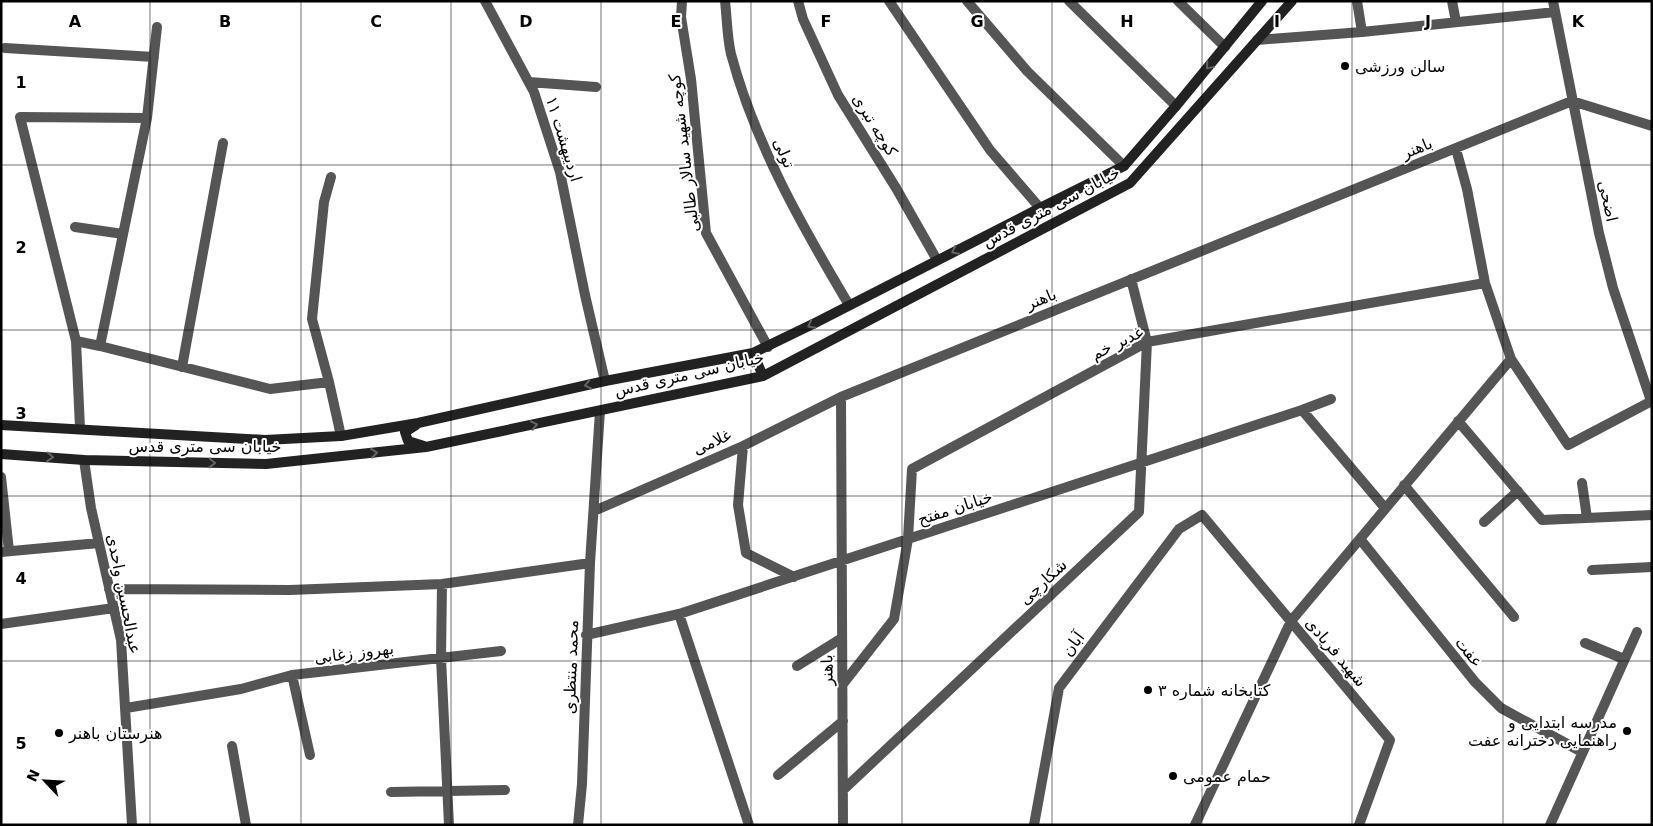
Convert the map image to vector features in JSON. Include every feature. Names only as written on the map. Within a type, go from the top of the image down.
[{"type":"main road","name":"خیابان سی متری قدس","points":[[1,425],[265,440],[341,436],[418,423],[605,381],[752,353],[768,347],[1124,166],[1262,1]]},
{"type":"main road","name":"خیابان سی متری قدس","points":[[1,454],[84,460],[266,464],[426,447],[763,376],[1130,183],[1292,1]]},
{"type":"main road","points":[[752,353],[763,376]]},
{"type":"main road","points":[[418,423],[405,432],[408,440],[426,447]]},
{"type":"street","name":"۱۱ اردیبهشت","points":[[486,1],[534,92],[560,172],[605,381]]},
{"type":"street","name":"کوچه شهید سالار طالبی","points":[[682,1],[681,17],[691,79],[706,234],[768,347]]},
{"type":"street","name":"تولی","points":[[725,1],[731,52],[746,103],[771,162],[802,225],[849,305]]},
{"type":"street","name":"کوچه تبری","points":[[798,1],[803,19],[838,95],[896,188],[936,260]]},
{"type":"street","points":[[889,1],[990,150],[1040,208]]},
{"type":"street","points":[[967,1],[1027,71],[1124,166]]},
{"type":"street","points":[[1069,1],[1176,106]]},
{"type":"street","points":[[1178,1],[1225,47]]},
{"type":"street","points":[[1357,1],[1362,32]]},
{"type":"street","points":[[1452,1],[1456,22]]},
{"type":"street","points":[[1258,40],[1456,22],[1554,7]]},
{"type":"street","name":"اضحی","points":[[1554,7],[1599,233],[1613,288],[1651,401]]},
{"type":"street","points":[[100,346],[147,118],[157,27]]},
{"type":"street","points":[[5,48],[154,57]]},
{"type":"street","points":[[529,82],[596,87]]},
{"type":"street","points":[[1572,101],[1652,126]]},
{"type":"street","name":"باهنر","points":[[843,825],[841,397],[1572,101]]},
{"type":"street","points":[[80,428],[76,342],[20,117],[147,118]]},
{"type":"street","points":[[182,367],[223,143]]},
{"type":"street","points":[[1456,149],[1485,283],[1511,359],[1568,445],[1651,401]]},
{"type":"street","points":[[331,177],[324,202],[312,320],[330,382],[341,436]]},
{"type":"street","points":[[75,227],[123,234]]},
{"type":"street","name":"شکارچی","points":[[843,790],[1139,512],[1147,342],[1131,279]]},
{"type":"street","name":"غدیر خم","points":[[908,539],[912,469],[1147,342],[1485,283]]},
{"type":"street","points":[[76,342],[100,346],[270,389],[330,382]]},
{"type":"street","points":[[1195,825],[1291,621],[1511,359]]},
{"type":"street","name":"غلامی","points":[[594,511],[743,446],[841,397]]},
{"type":"street","name":"خیابان مفتح","points":[[586,636],[679,614],[1302,410],[1330,399]]},
{"type":"street","points":[[1302,410],[1385,508]]},
{"type":"street","name":"محمد منتظری","points":[[578,825],[582,784],[586,636],[600,411]]},
{"type":"street","points":[[1458,421],[1542,520],[1652,515]]},
{"type":"street","points":[[743,446],[738,505],[746,553],[794,577]]},
{"type":"street","name":"عبدالحسین واحدی","points":[[84,460],[99,543],[122,640],[132,825]]},
{"type":"street","points":[[1,477],[5,552],[99,543]]},
{"type":"street","points":[[1582,483],[1587,518]]},
{"type":"street","points":[[1404,485],[1514,617]]},
{"type":"street","points":[[1484,522],[1518,492]]},
{"type":"street","name":"شهید فریادی","points":[[1202,515],[1390,740],[1359,825]]},
{"type":"street","name":"آبان","points":[[1034,825],[1059,688],[1179,529],[1202,515]]},
{"type":"street","points":[[843,684],[894,619],[908,539]]},
{"type":"street","name":"عفت","points":[[1360,539],[1475,682],[1501,708],[1582,752]]},
{"type":"street","points":[[109,589],[290,590],[442,584],[590,563]]},
{"type":"street","points":[[1592,570],[1652,567]]},
{"type":"street","points":[[442,584],[441,658],[449,825]]},
{"type":"street","points":[[1,624],[114,608]]},
{"type":"street","points":[[679,614],[749,825]]},
{"type":"street","points":[[1550,825],[1636,632]]},
{"type":"street","points":[[796,666],[842,638]]},
{"type":"street","points":[[1585,643],[1624,659]]},
{"type":"street","name":"بهروز زغابی","points":[[126,708],[241,690],[292,675],[501,651]]},
{"type":"street","points":[[292,675],[310,755]]},
{"type":"street","points":[[778,774],[843,721]]},
{"type":"street","points":[[232,746],[246,825]]},
{"type":"street","points":[[391,792],[505,790]]},
{"type":"place","name":"سالن ورزشی","points":[[1345,66]]},
{"type":"place","name":"کتابخانه شماره ۳","points":[[1148,690]]},
{"type":"place","name":"مدرسه ابتدایی و راهنمایی دخترانه عفت","points":[[1627,731]]},
{"type":"place","name":"هنرستان باهنر","points":[[59,733]]},
{"type":"place","name":"حمام عمومی","points":[[1173,776]]}]
